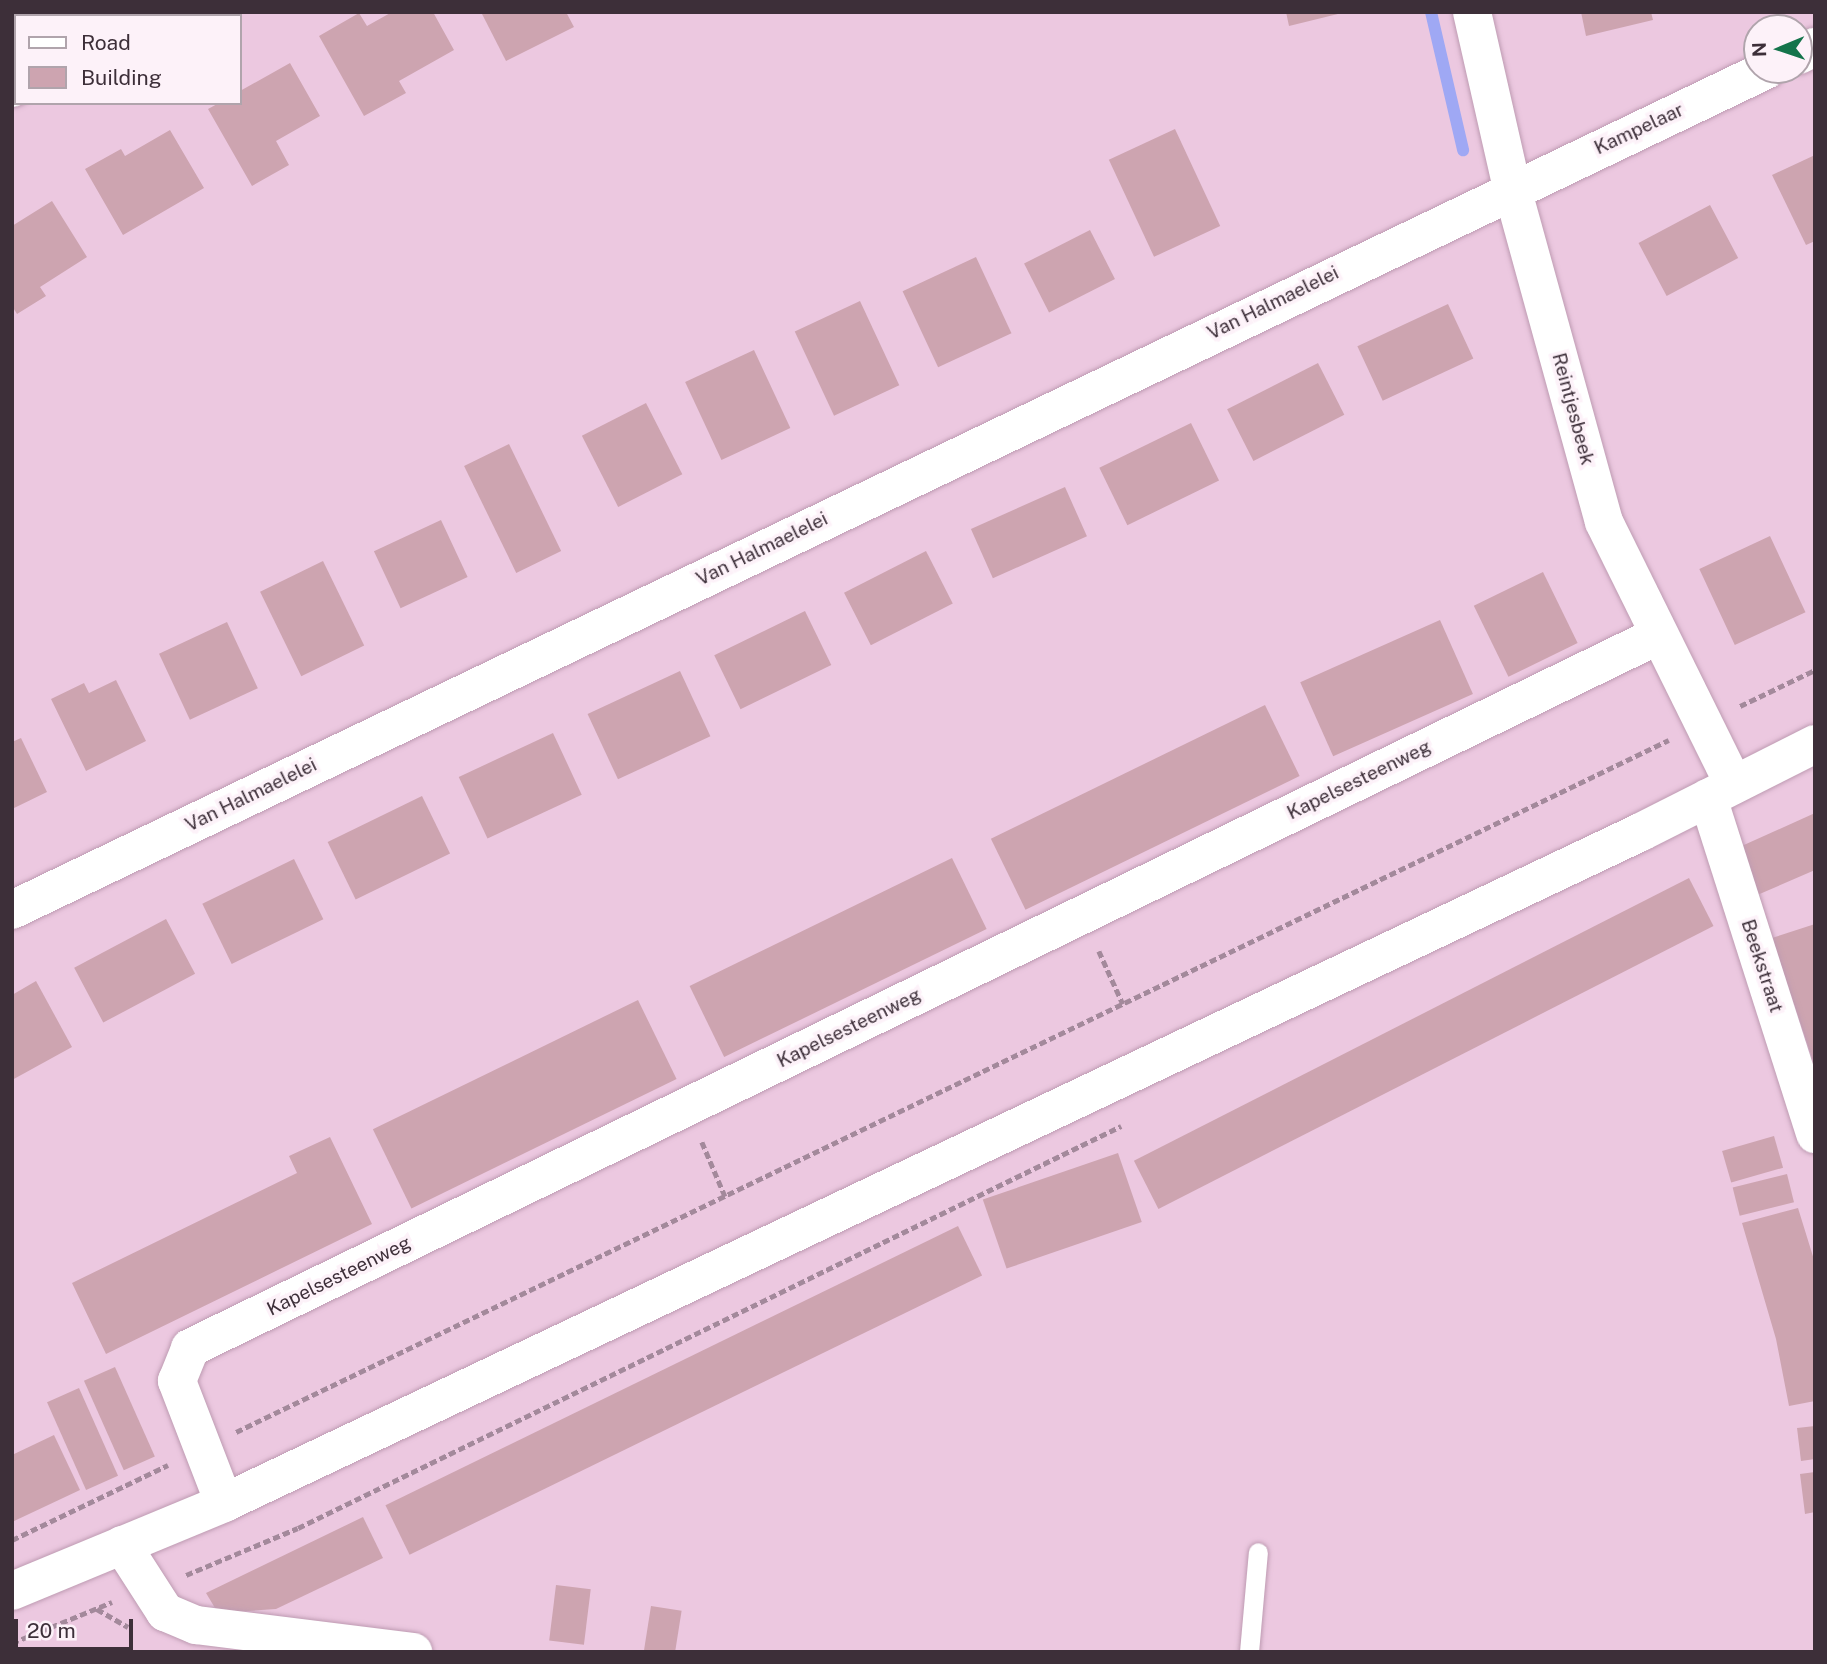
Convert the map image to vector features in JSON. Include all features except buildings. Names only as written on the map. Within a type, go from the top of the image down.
[{"type":"street","name":"Reintjesbeek","points":[[1472,12],[1512,188],[1604,522],[1657,636],[1703,724],[1721,791]]},
{"type":"street","name":"Kampelaar","points":[[1512,188],[1743,81]]},
{"type":"street","name":"Van Halmaelelei","points":[[12,910],[1512,188]]},
{"type":"street","name":"Kapelsesteenweg","points":[[224,1503],[177,1381],[190,1348],[1657,636]]},
{"type":"street","points":[[12,1591],[224,1503],[1815,744]]},
{"type":"street","name":"Beekstraat","points":[[1721,791],[1815,1134]]},
{"type":"street","points":[[122,1545],[165,1612],[196,1625],[413,1652]]},
{"type":"lane","points":[[1249,1652],[1258,1552]]},
{"type":"path","points":[[12,1540],[1815,670]]},
{"type":"path","points":[[1082,915],[1124,1004]]},
{"type":"path","points":[[687,1107],[725,1196]]},
{"type":"waterway","name":"Reintjesbeek","points":[[1431,12],[1463,150]]}]
